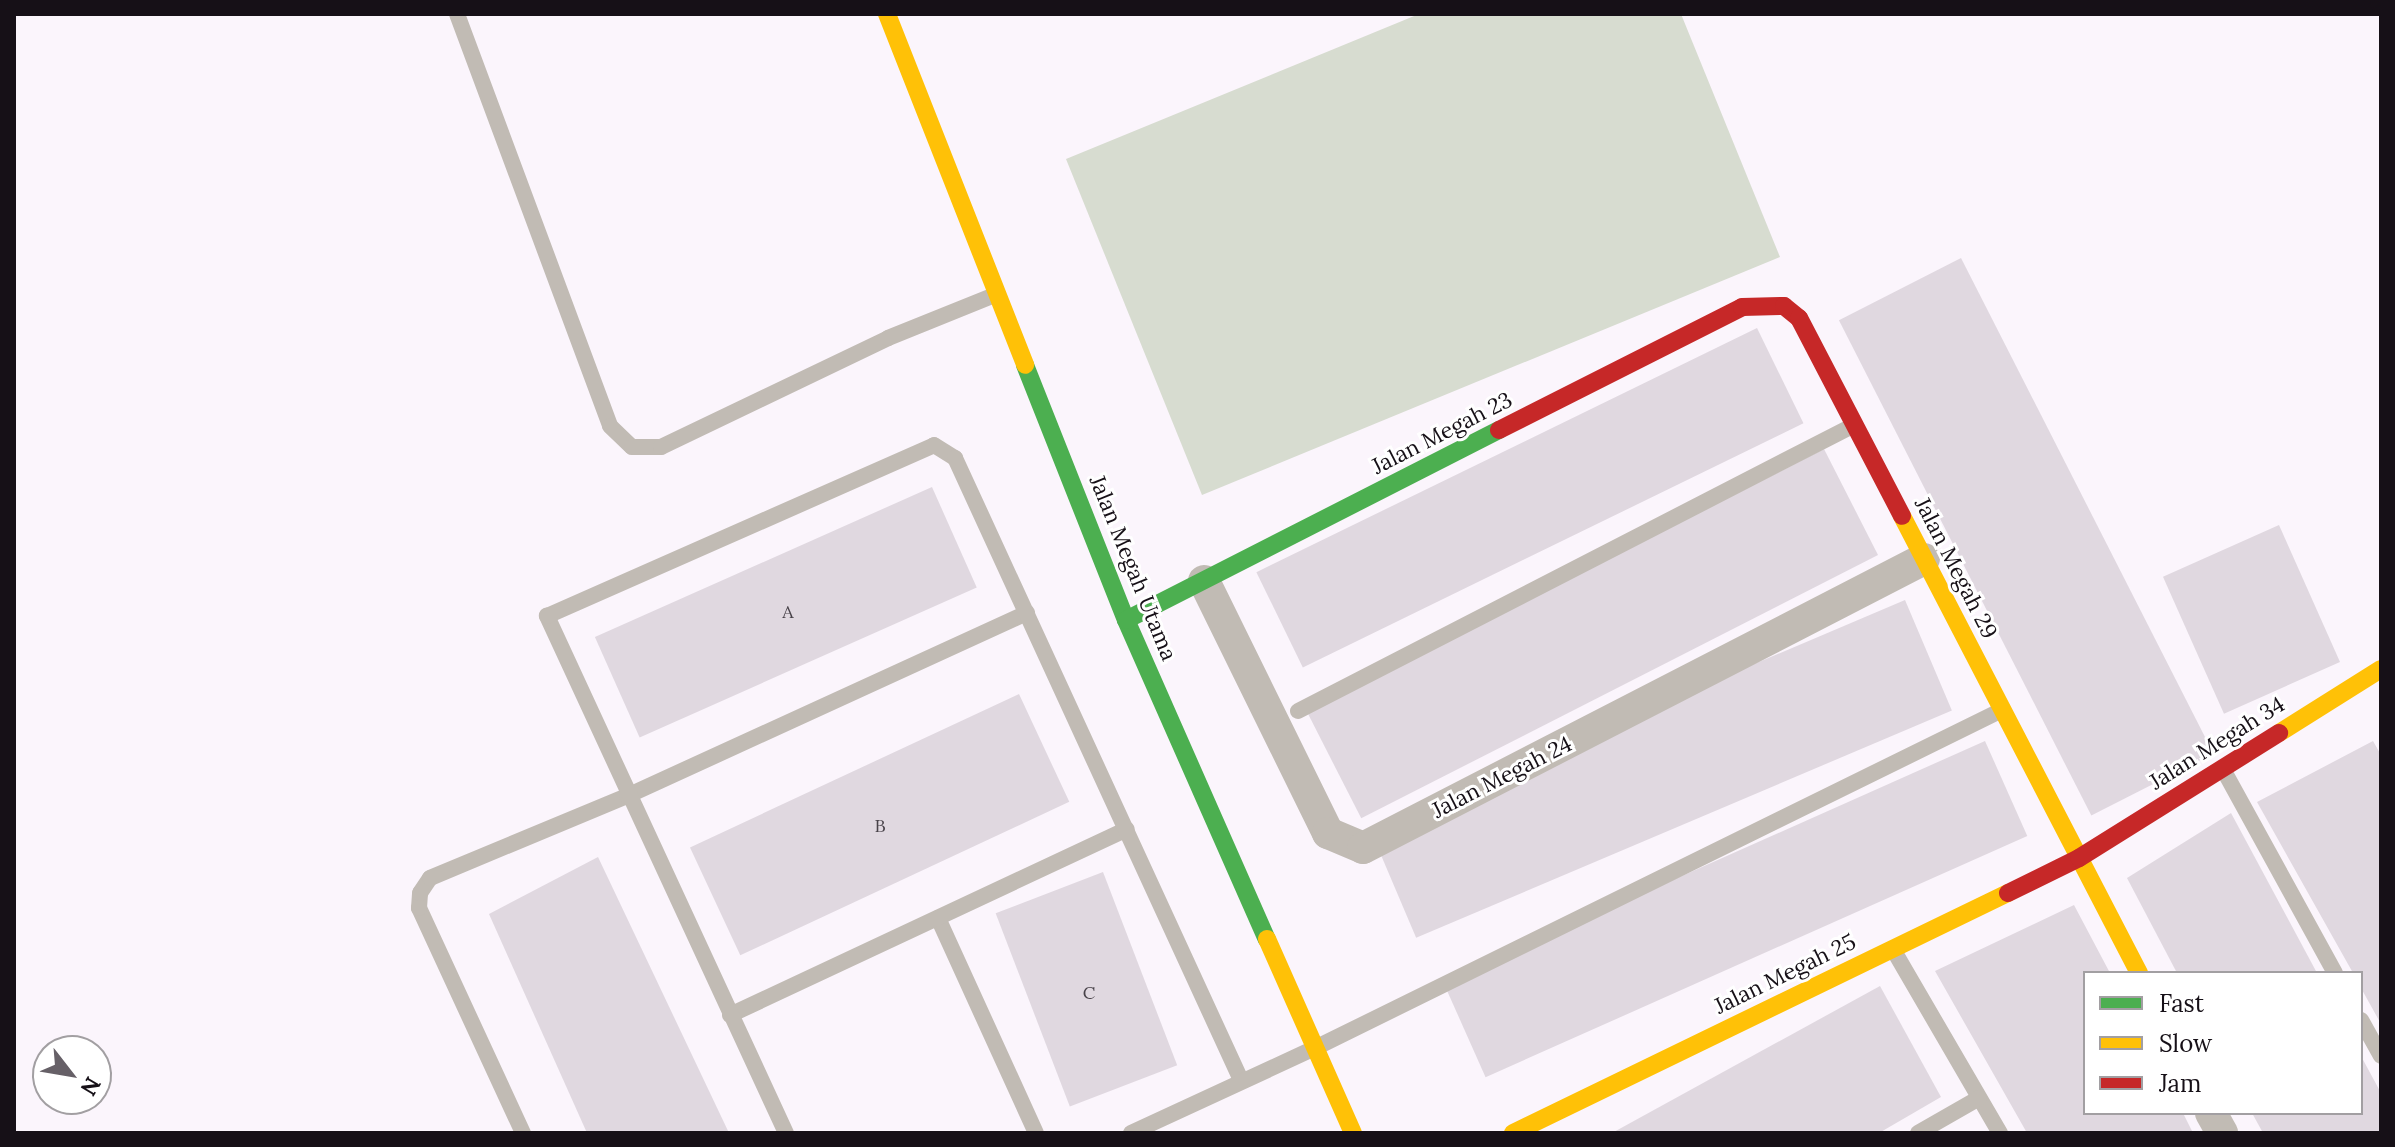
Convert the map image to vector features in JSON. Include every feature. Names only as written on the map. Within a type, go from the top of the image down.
[{"type":"street","name":"Jalan Megah Utama","points":[[887,14],[1126,620],[1353,1133]]},
{"type":"street","name":"Jalan Megah 23","points":[[1126,620],[1742,307],[1784,306]]},
{"type":"street","name":"Jalan Megah 29","points":[[1784,306],[1799,318],[2138,971]]},
{"type":"street","name":"Jalan Megah 24","points":[[1204,581],[1328,833],[1363,848],[1924,559]]},
{"type":"street","name":"Jalan Megah 34","points":[[2079,858],[2222,768],[2378,679]]},
{"type":"street","name":"Jalan Megah 25","points":[[1513,1133],[2079,858]]},
{"type":"street","points":[[2212,1115],[2222,1133]]},
{"type":"lane","points":[[457,14],[610,426],[632,447],[661,447],[888,338],[999,294]]},
{"type":"lane","points":[[1298,711],[1854,425]]},
{"type":"lane","points":[[786,1133],[627,796],[547,616],[934,445],[955,458],[1241,1080]]},
{"type":"lane","points":[[523,1133],[419,908],[420,893],[430,878],[627,796],[1027,613]]},
{"type":"lane","points":[[1131,1133],[1315,1048],[2002,710]]},
{"type":"lane","points":[[2222,768],[2334,971]]},
{"type":"lane","points":[[730,1015],[1127,829]]},
{"type":"lane","points":[[938,918],[1036,1133]]},
{"type":"lane","points":[[1892,949],[2000,1133]]},
{"type":"lane","points":[[2363,1024],[2381,1056]]},
{"type":"lane","points":[[1918,1133],[1979,1098]]},
{"type":"shaded area","points":[[1419,14],[1681,14],[1780,257],[1202,495],[1066,159]]},
{"type":"building","points":[[1961,258],[2213,753],[2091,816],[1839,320]]},
{"type":"building","points":[[1757,328],[1803,423],[1303,667],[1256,572]]},
{"type":"building","points":[[1824,449],[1878,555],[1361,818],[1307,712]]},
{"type":"building","points":[[932,487],[977,587],[640,738],[595,637]]},
{"type":"building","points":[[2279,525],[2340,662],[2224,714],[2163,577]]},
{"type":"building","points":[[1905,600],[1952,710],[1416,938],[1369,827]]},
{"type":"building","points":[[1019,694],[1069,802],[740,955],[690,847]]},
{"type":"building","points":[[1985,741],[2027,836],[1486,1077],[1443,982]]},
{"type":"building","points":[[2373,741],[2381,755],[2381,1024],[2363,992],[2363,971],[2352,971],[2257,802]]},
{"type":"building","points":[[2231,813],[2316,971],[2176,971],[2127,878]]},
{"type":"building","points":[[598,857],[729,1133],[587,1133],[489,914]]},
{"type":"building","points":[[1103,872],[1177,1065],[1070,1106],[996,913]]},
{"type":"building","points":[[2074,905],[2109,971],[2083,971],[2083,1115],[2184,1115],[2193,1133],[2027,1133],[1935,971]]},
{"type":"building","points":[[1880,986],[1941,1097],[1879,1133],[1612,1133]]},
{"type":"building","points":[[2363,1060],[2381,1093],[2381,1133],[2263,1133],[2253,1115],[2363,1115]]},
{"type":"traffic: fast","points":[[1025,365],[1126,620],[1267,939]]},
{"type":"traffic: fast","points":[[1126,620],[1499,430]]},
{"type":"traffic: slow","points":[[887,14],[1025,365]]},
{"type":"traffic: slow","points":[[1902,516],[2138,971]]},
{"type":"traffic: slow","points":[[2279,733],[2381,669]]},
{"type":"traffic: slow","points":[[1513,1133],[2008,893]]},
{"type":"traffic: slow","points":[[1267,939],[1353,1133]]},
{"type":"traffic: jam","points":[[1499,430],[1742,307],[1784,306],[1799,318],[1902,516]]},
{"type":"traffic: jam","points":[[2008,893],[2079,858],[2279,733]]}]
